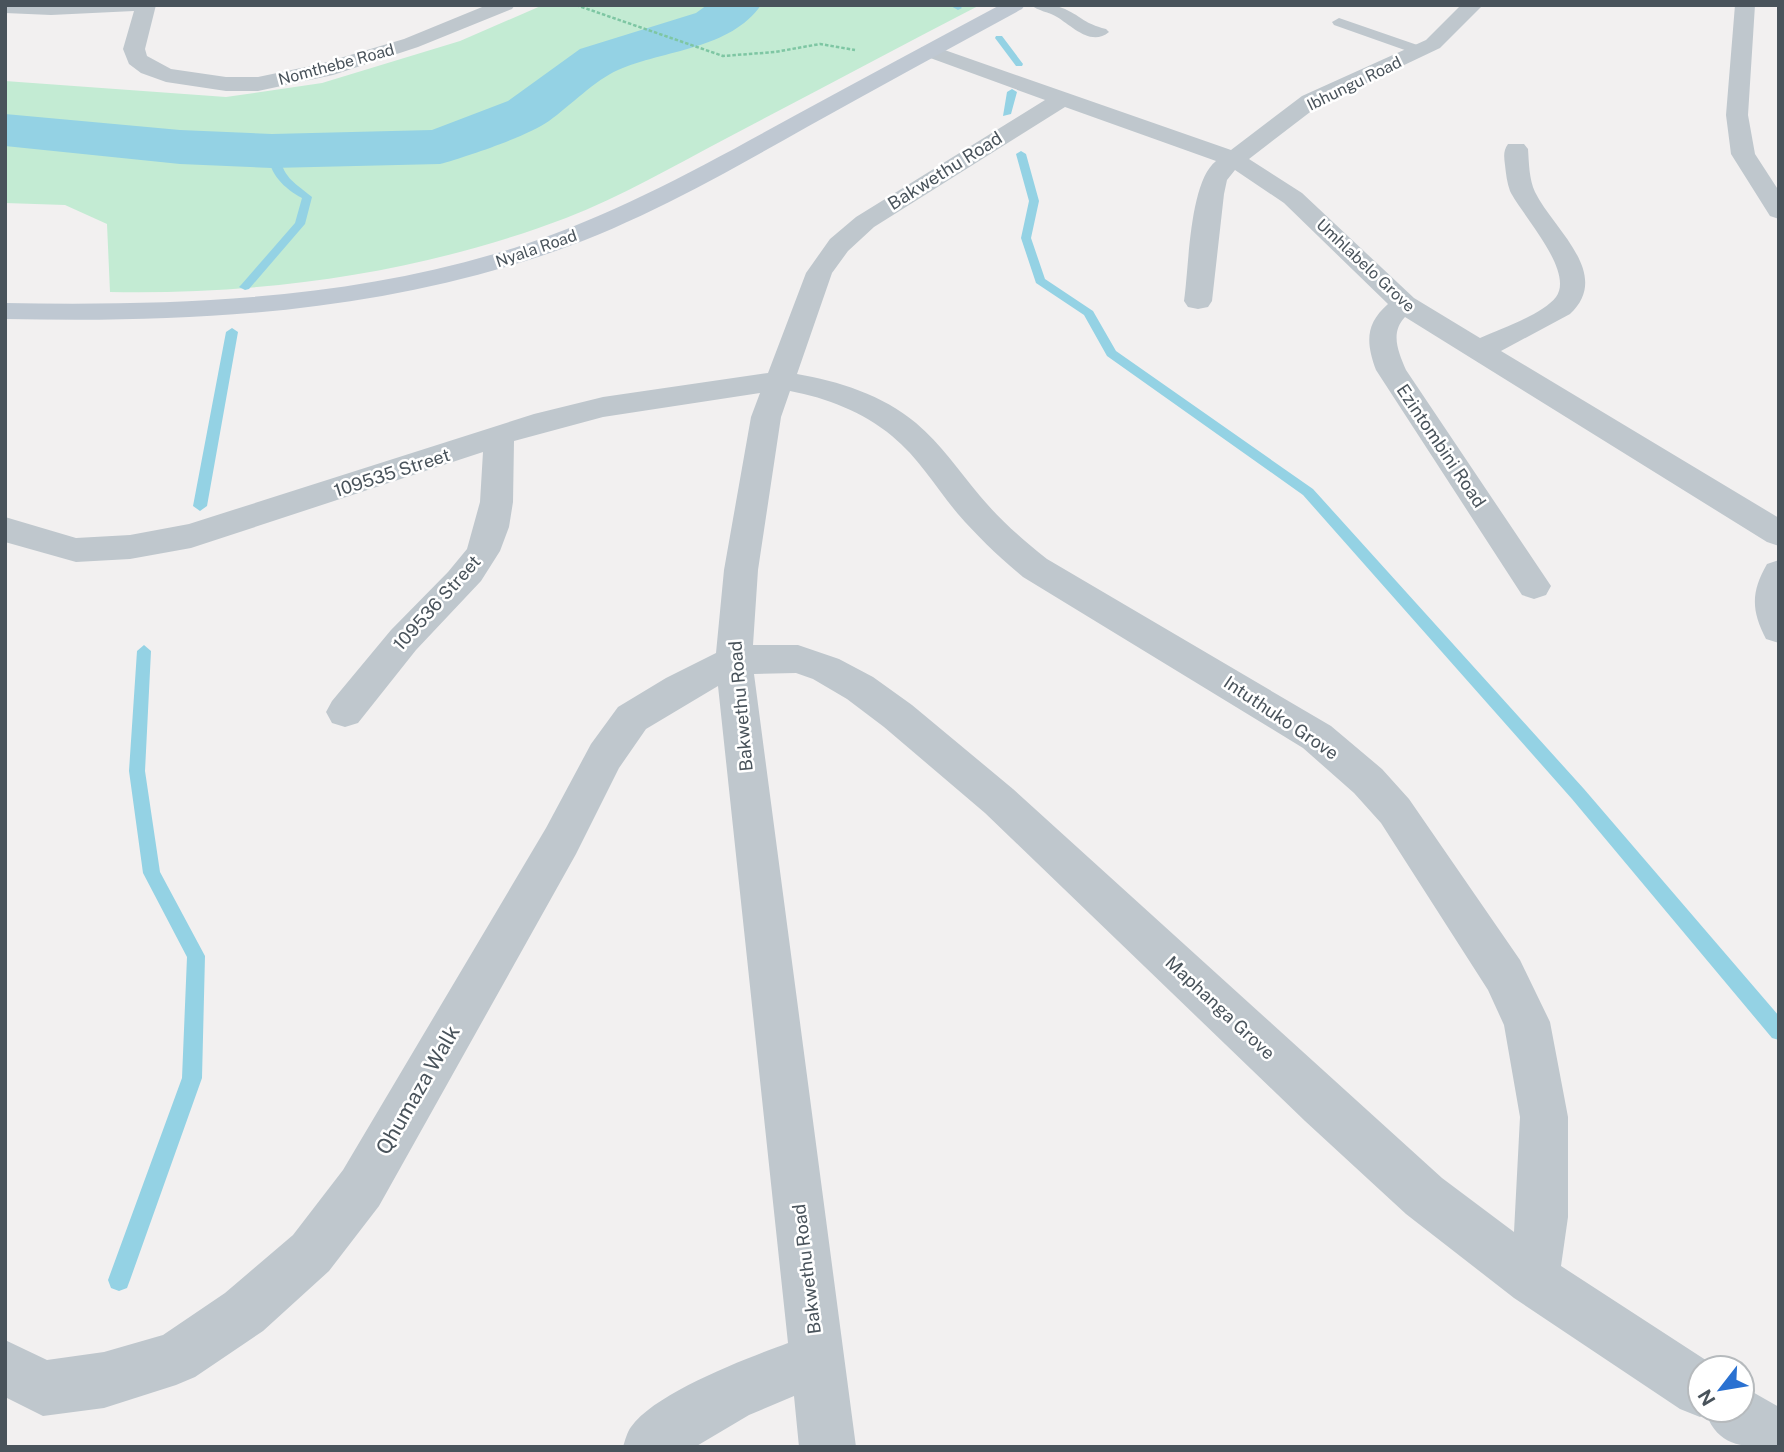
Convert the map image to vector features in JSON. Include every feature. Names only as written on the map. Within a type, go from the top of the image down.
[{"type":"street","points":[[5,7],[51,9],[135,5]]},
{"type":"street","name":"Nomthebe Road","points":[[146,5],[134,49],[137,59],[149,68],[195,81],[247,84],[289,79],[326,70],[411,43],[505,5]]},
{"type":"street","name":"Nyala Road","points":[[5,311],[143,314],[252,309],[381,290],[477,268],[556,242],[636,209],[1015,5]]},
{"type":"street","name":"Ibhungu Road","points":[[1232,159],[1310,101],[1420,51],[1444,35],[1473,5]]},
{"type":"street","points":[[1745,5],[1737,115],[1744,154],[1779,211]]},
{"type":"street","name":"Umhlabelo Grove","points":[[929,51],[1232,159],[1293,198],[1404,304],[1779,534]]},
{"type":"street","name":"Bakwethu Road","points":[[828,1447],[734,661],[741,570],[757,460],[766,417],[820,273],[839,245],[892,204],[1062,99]]},
{"type":"street","points":[[1477,351],[1559,309],[1573,293],[1575,286],[1566,258],[1524,193],[1519,179],[1516,149]]},
{"type":"street","points":[[1198,301],[1216,176],[1232,159]]},
{"type":"street","name":"Ezintombini Road","points":[[1404,304],[1390,315],[1381,332],[1381,341],[1391,370],[1534,586]]},
{"type":"street","name":"109535 Street","points":[[5,529],[76,550],[130,547],[191,536],[498,438],[534,424],[603,408],[781,380]]},
{"type":"street","name":"Intuthuko Grove","points":[[781,380],[824,388],[873,409],[902,428],[923,447],[986,524],[1035,568],[1317,737],[1368,781],[1395,811],[1504,975],[1527,1022],[1544,1117],[1542,1217],[1533,1279]]},
{"type":"street","name":"109536 Street","points":[[345,712],[383,662],[427,613],[458,585],[483,552],[496,505],[499,478],[498,438]]},
{"type":"street","points":[[1779,573],[1773,583],[1770,599],[1773,618],[1779,629]]},
{"type":"street","name":"Maphanga Grove","points":[[734,661],[777,657],[798,659],[826,668],[860,688],[898,716],[999,801],[1424,1196],[1533,1279],[1686,1380]]},
{"type":"street","name":"Qhumaza Walk","points":[[5,1367],[43,1388],[104,1380],[177,1358],[244,1312],[311,1253],[361,1188],[561,841],[605,756],[632,718],[679,689],[734,661]]},
{"type":"street","points":[[651,1447],[700,1411],[748,1386],[818,1360]]},
{"type":"street","points":[[1754,1424],[1779,1440]]},
{"type":"lane","points":[[1038,5],[1056,9],[1088,32],[1101,33]]},
{"type":"lane","points":[[1339,22],[1420,51]]},
{"type":"path","points":[[576,5],[723,56],[775,52],[820,44],[861,51]]},
{"type":"green space","points":[[543,5],[980,5],[648,180],[587,209],[511,237],[399,266],[284,284],[168,292],[110,292],[107,224],[65,205],[5,203],[5,81],[226,97],[322,83],[460,41]]},
{"type":"waterway","points":[[5,130],[180,147],[272,151],[440,147],[527,112],[598,60],[713,23],[738,5]]},
{"type":"waterway","points":[[953,5],[958,8]]},
{"type":"waterway","points":[[999,38],[1019,64]]},
{"type":"waterway","points":[[1006,114],[1012,92]]},
{"type":"waterway","points":[[245,287],[300,224],[307,197],[282,179],[272,151]]},
{"type":"waterway","points":[[1021,154],[1034,201],[1026,238],[1040,281],[1089,313],[1111,353],[1308,492],[1578,794],[1779,1031]]},
{"type":"waterway","points":[[200,506],[232,332]]},
{"type":"waterway","points":[[119,1280],[192,1078],[196,956],[152,873],[137,771],[144,651]]}]
